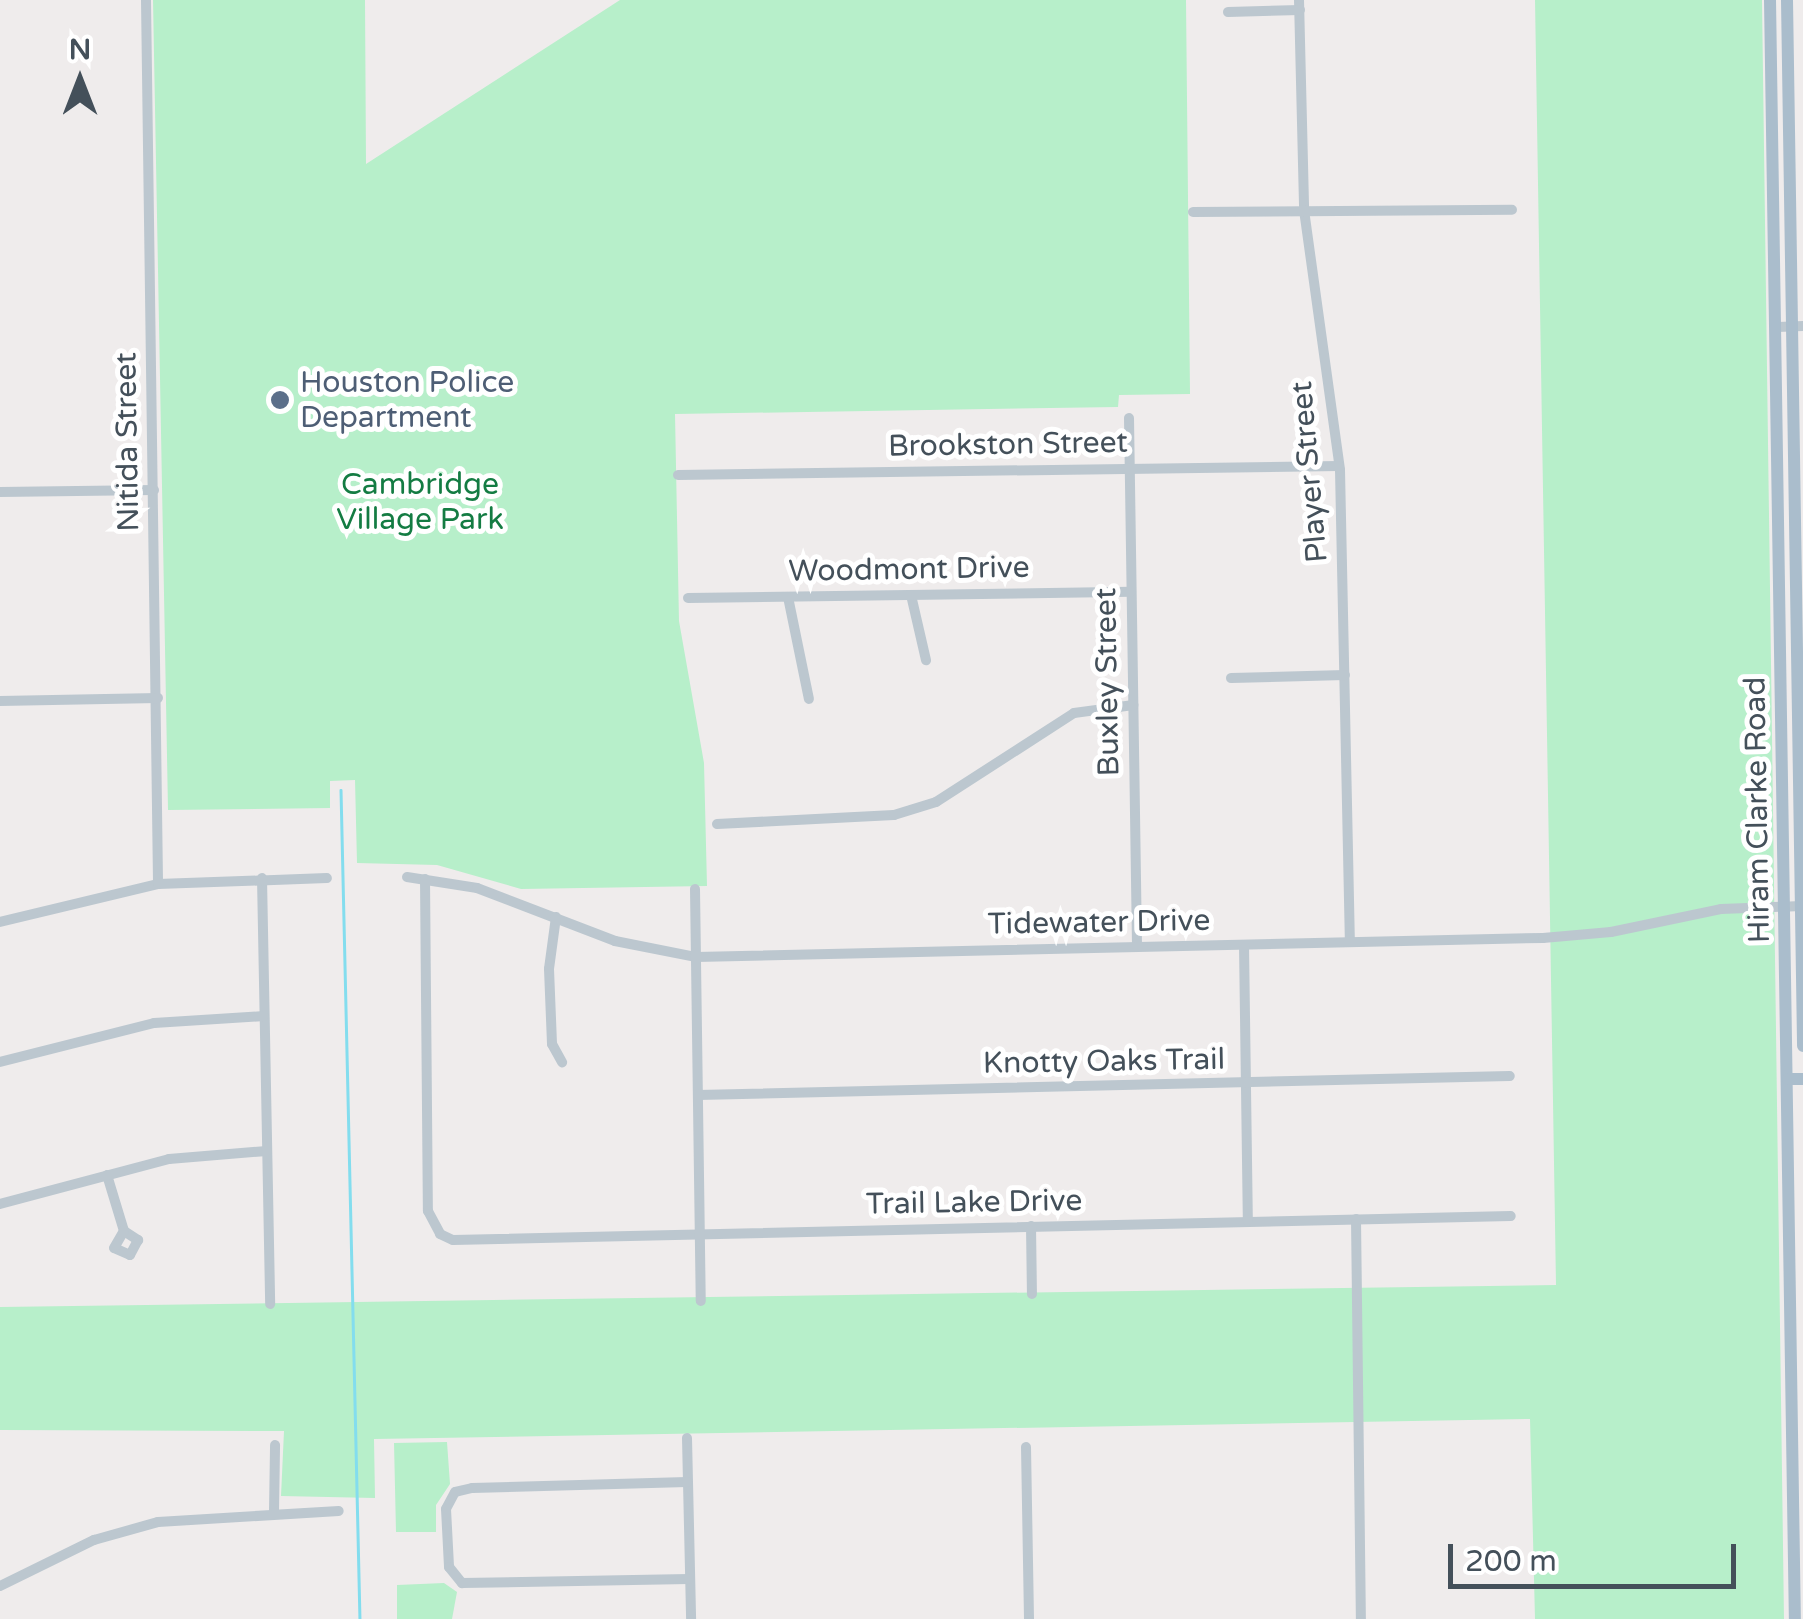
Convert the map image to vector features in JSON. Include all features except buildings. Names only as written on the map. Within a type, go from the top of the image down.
[{"type":"main road","name":"Hiram Clarke Road","points":[[1770,0],[1776,327],[1791,481],[1803,1046]]},
{"type":"main road","name":"Hiram Clarke Road","points":[[1787,0],[1797,326],[1781,659],[1788,1079],[1796,1256],[1799,1568],[1795,1619]]},
{"type":"main road","points":[[1771,41],[1788,41]]},
{"type":"main road","points":[[1773,164],[1790,165]]},
{"type":"main road","points":[[1781,659],[1796,659]]},
{"type":"main road","points":[[1788,1079],[1803,1079]]},
{"type":"street","name":"Nitida Street","points":[[146,0],[158,884]]},
{"type":"street","points":[[1228,12],[1299,5]]},
{"type":"street","name":"Player Street","points":[[1299,5],[1304,210],[1339,466],[1350,941]]},
{"type":"street","points":[[1192,212],[1512,210]]},
{"type":"street","points":[[1776,327],[1797,326]]},
{"type":"street","name":"Buxley Street","points":[[1128,418],[1137,946]]},
{"type":"street","name":"Brookston Street","points":[[678,474],[1339,466]]},
{"type":"street","points":[[0,492],[154,490]]},
{"type":"street","name":"Woodmont Drive","points":[[688,598],[1131,592]]},
{"type":"street","points":[[912,595],[926,660]]},
{"type":"street","points":[[788,597],[809,699]]},
{"type":"street","points":[[1231,678],[1345,675]]},
{"type":"street","points":[[0,701],[158,698]]},
{"type":"street","points":[[717,824],[894,815],[936,802],[1074,713],[1133,705]]},
{"type":"street","points":[[1784,841],[1801,840]]},
{"type":"street","name":"Tidewater Drive","points":[[407,877],[477,888],[616,941],[696,958],[1543,938],[1721,909],[1801,906]]},
{"type":"street","points":[[262,878],[270,1304]]},
{"type":"street","points":[[0,922],[158,884],[327,878]]},
{"type":"street","name":"Trail Lake Drive","points":[[426,879],[428,1211],[440,1234],[453,1240],[1511,1216]]},
{"type":"street","points":[[695,890],[701,1301]]},
{"type":"street","points":[[556,917],[549,969],[552,1044],[562,1062]]},
{"type":"street","points":[[1244,944],[1248,1221]]},
{"type":"street","points":[[0,1062],[154,1023],[264,1016]]},
{"type":"street","name":"Knotty Oaks Trail","points":[[698,1095],[1510,1076]]},
{"type":"street","points":[[0,1204],[216,1151],[267,1151]]},
{"type":"street","points":[[107,1175],[124,1230]]},
{"type":"street","points":[[1356,1219],[1361,1619]]},
{"type":"street","points":[[1031,1226],[1032,1294]]},
{"type":"street","points":[[686,1438],[690,1619]]},
{"type":"street","points":[[274,1512],[275,1444]]},
{"type":"street","points":[[1026,1447],[1029,1619]]},
{"type":"street","points":[[687,1482],[459,1490],[446,1509],[448,1562],[457,1580],[690,1579]]},
{"type":"street","points":[[0,1586],[94,1540],[158,1522],[274,1512],[340,1512]]},
{"type":"green space","name":"Cambridge Village Park","points":[[153,0],[365,0],[366,164],[620,0],[1186,0],[1190,394],[1119,395],[1118,407],[675,414],[679,621],[704,763],[707,886],[521,889],[437,865],[357,863],[355,780],[330,781],[330,808],[168,810]]},
{"type":"green space","points":[[1535,0],[1762,0],[1784,1619],[1535,1619],[1530,1419],[374,1439],[375,1498],[281,1496],[284,1431],[0,1430],[0,1307],[1556,1285]]},
{"type":"green space","points":[[447,1442],[450,1484],[436,1505],[436,1532],[396,1532],[394,1443]]},
{"type":"green space","points":[[444,1583],[457,1592],[452,1619],[397,1619],[397,1585]]},
{"type":"waterway","points":[[341,790],[360,1619]]},
{"type":"place","name":"Houston Police Department","points":[[280,400]]}]
